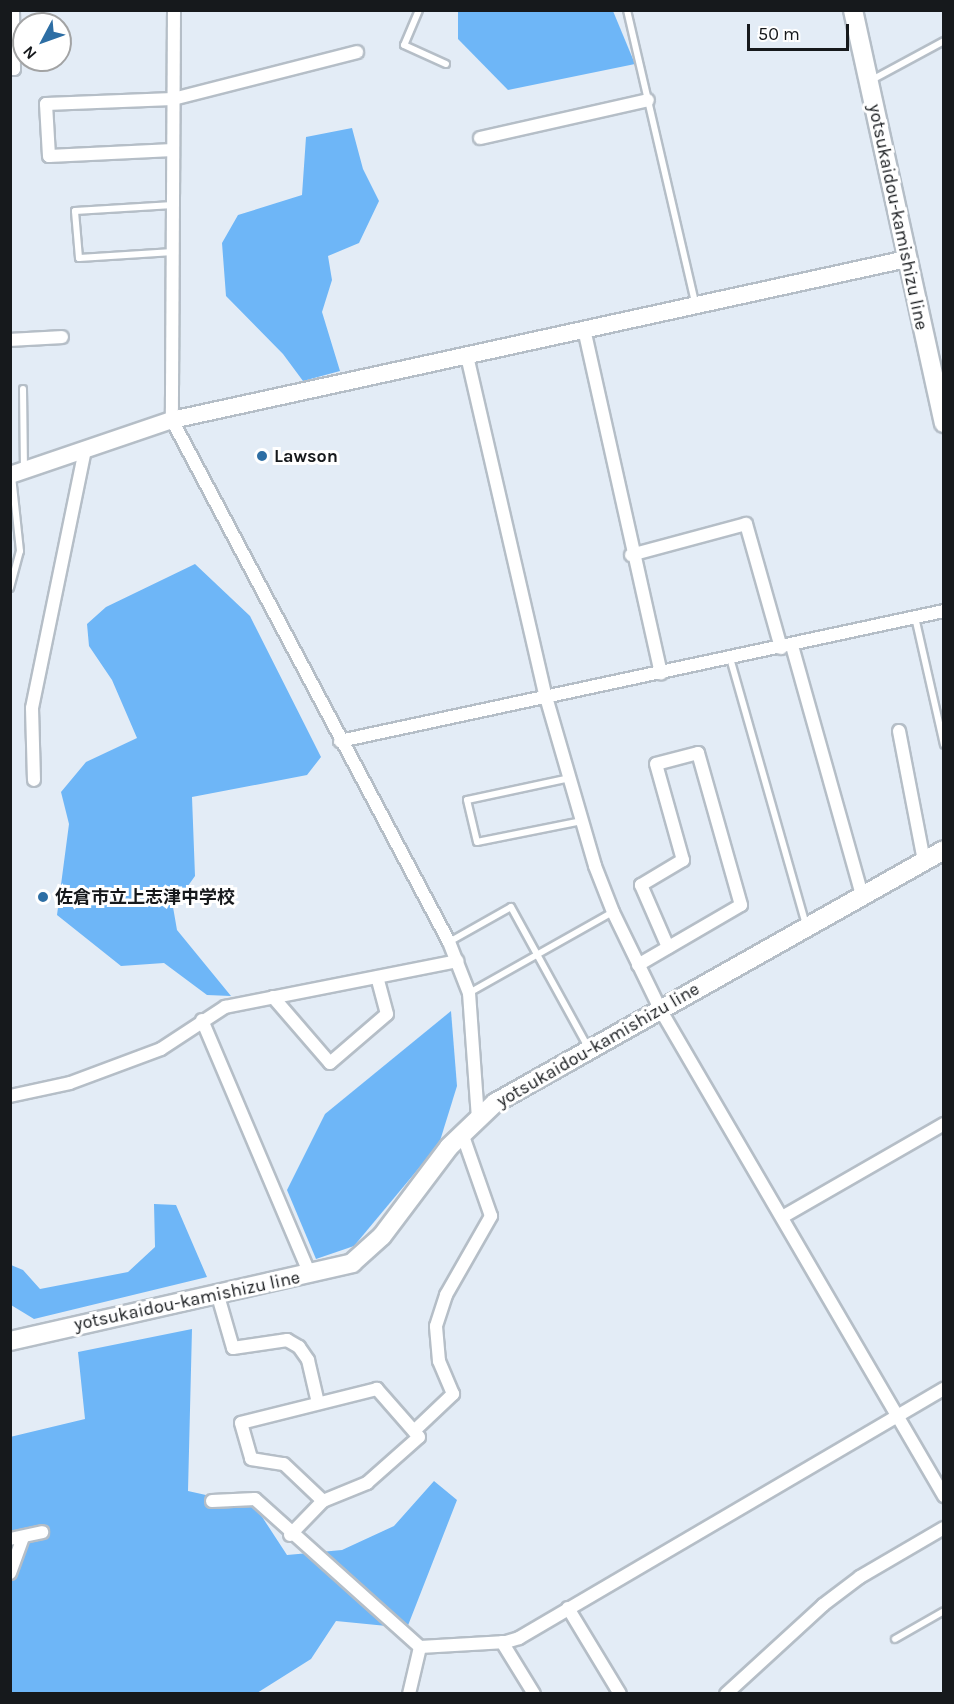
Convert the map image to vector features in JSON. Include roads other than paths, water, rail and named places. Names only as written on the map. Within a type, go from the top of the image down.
[{"type":"main road","name":"yotsukaidou-kamishizu line","points":[[853,10],[944,423]]},
{"type":"main road","name":"yotsukaidou-kamishizu line","points":[[10,1341],[218,1296],[352,1263],[370,1250],[462,1133],[495,1103],[944,850]]},
{"type":"street","points":[[10,69],[14,69],[13,10]]},
{"type":"street","points":[[174,10],[172,420],[340,741],[449,942],[469,993],[477,1119]]},
{"type":"street","points":[[173,150],[49,156],[46,104],[173,99],[357,52]]},
{"type":"street","points":[[480,138],[648,100]]},
{"type":"street","points":[[16,474],[172,420],[467,356],[696,303],[907,259]]},
{"type":"street","points":[[584,329],[631,555],[661,673]]},
{"type":"street","points":[[10,340],[62,337]]},
{"type":"street","points":[[467,356],[546,697],[582,821],[613,912],[660,1009],[784,1216],[944,1496]]},
{"type":"street","points":[[34,780],[32,708],[85,450]]},
{"type":"street","points":[[631,555],[746,524],[862,895]]},
{"type":"street","points":[[340,741],[786,647],[944,611]]},
{"type":"street","points":[[899,731],[924,861]]},
{"type":"street","points":[[638,965],[741,905],[698,753],[656,764],[683,860],[641,885],[668,947]]},
{"type":"street","points":[[10,1096],[70,1083],[161,1049],[225,1006],[456,961]]},
{"type":"street","points":[[273,997],[330,1064],[387,1014],[377,977]]},
{"type":"street","points":[[202,1020],[310,1275]]},
{"type":"street","points":[[784,1216],[944,1124]]},
{"type":"street","points":[[414,1431],[453,1394],[439,1361],[436,1326],[446,1295],[491,1216],[462,1133]]},
{"type":"street","points":[[218,1296],[233,1348],[287,1340],[299,1347],[308,1360],[318,1403]]},
{"type":"street","points":[[290,1535],[323,1502],[367,1483],[419,1437],[377,1389],[241,1423],[251,1459],[284,1464],[323,1502]]},
{"type":"street","points":[[212,1501],[255,1499],[290,1535],[420,1647],[502,1642],[519,1638],[944,1389]]},
{"type":"street","points":[[726,1694],[823,1605],[860,1577],[944,1528]]},
{"type":"street","points":[[10,1573],[17,1539],[42,1532]]},
{"type":"street","points":[[568,1608],[620,1694]]},
{"type":"street","points":[[502,1642],[534,1694]]},
{"type":"street","points":[[409,1694],[420,1647]]},
{"type":"lane","points":[[419,10],[404,45],[446,64]]},
{"type":"lane","points":[[627,10],[696,303]]},
{"type":"lane","points":[[868,82],[944,41]]},
{"type":"lane","points":[[173,205],[75,212],[79,258],[173,252]]},
{"type":"lane","points":[[10,588],[20,551],[16,474],[23,389]]},
{"type":"lane","points":[[915,617],[944,745]]},
{"type":"lane","points":[[730,658],[807,926]]},
{"type":"lane","points":[[570,778],[467,800],[477,842],[582,821]]},
{"type":"lane","points":[[449,942],[510,907],[590,1049]]},
{"type":"lane","points":[[469,993],[613,912]]},
{"type":"lane","points":[[895,1639],[944,1611]]},
{"type":"place","name":"Lawson","points":[[262,456]]},
{"type":"place","name":"佐倉市立上志津中学校","points":[[43,897]]}]
